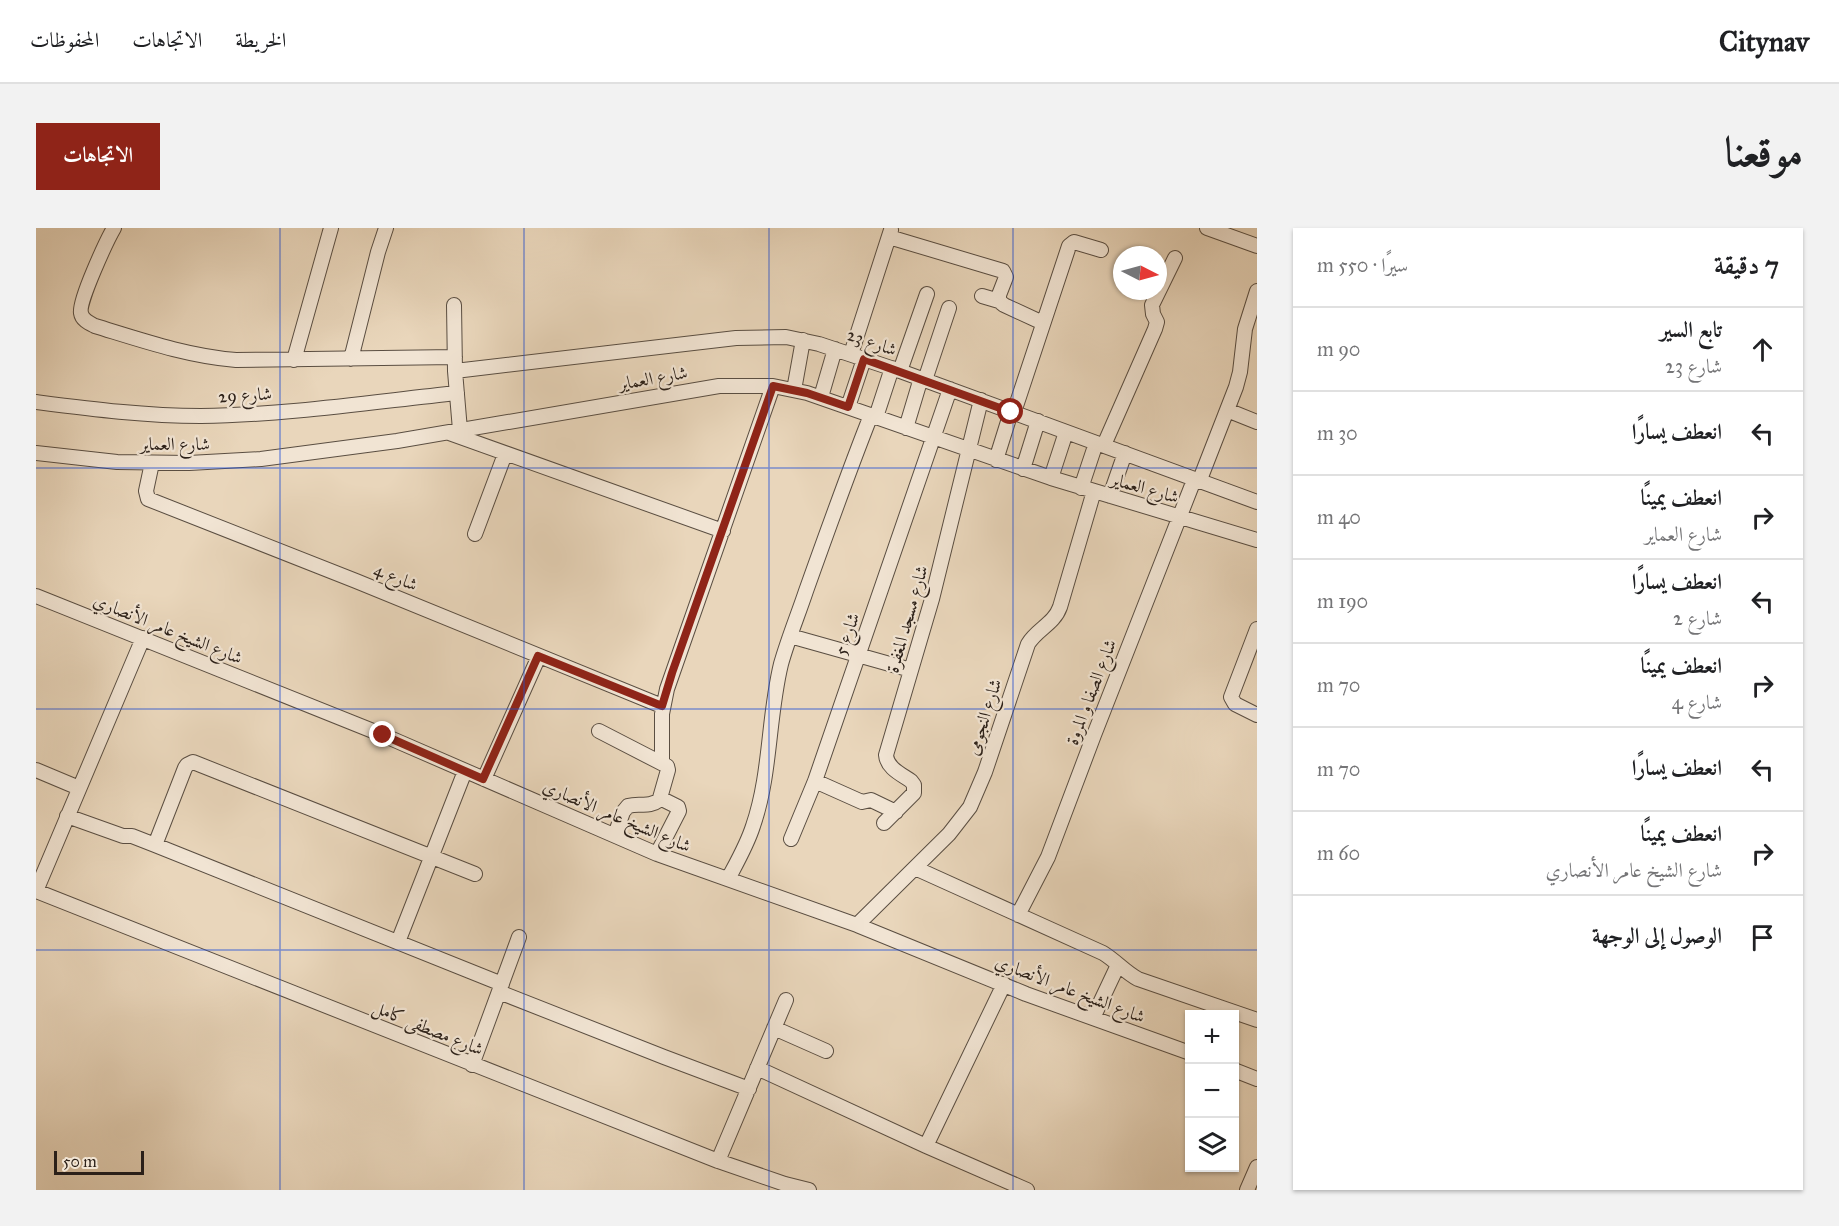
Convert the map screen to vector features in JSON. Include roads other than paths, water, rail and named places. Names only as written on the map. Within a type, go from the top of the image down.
[{"type":"street","name":"شارع 23","points":[[114,228],[102,250],[82,303],[81,313],[85,320],[94,326],[192,354],[236,360],[351,359],[455,364],[735,338],[769,337],[803,340],[896,369],[1257,502]]},
{"type":"street","points":[[294,360],[331,228]]},
{"type":"street","points":[[351,359],[386,228]]},
{"type":"street","points":[[1207,228],[1221,230],[1257,246]]},
{"type":"street","points":[[850,354],[890,232],[1003,271],[1006,277],[999,301]]},
{"type":"street","points":[[996,460],[1071,244],[1077,243],[1101,250]]},
{"type":"street","name":"شارع النجومى","points":[[857,925],[949,834],[960,821],[978,791],[1028,644],[1037,632],[1054,620],[1060,607],[1100,444],[1155,329],[1157,322],[1152,305],[1175,258]]},
{"type":"street","name":"شارع الصفا و المروة","points":[[1018,915],[1048,857],[1179,516],[1197,481],[1227,410],[1240,372],[1245,329],[1257,291]]},
{"type":"street","points":[[728,879],[753,826],[760,797],[781,665],[790,636],[819,551],[927,294]]},
{"type":"street","points":[[982,296],[999,301],[1043,323]]},
{"type":"street","points":[[454,305],[457,393],[453,431],[506,454],[723,531]]},
{"type":"street","points":[[906,428],[949,308]]},
{"type":"street","points":[[794,390],[803,340]]},
{"type":"street","points":[[820,397],[836,349]]},
{"type":"street","points":[[848,407],[864,359]]},
{"type":"street","points":[[662,763],[662,706],[773,386]]},
{"type":"street","name":"شارع العماير","points":[[36,453],[117,462],[152,463],[261,459],[348,448],[711,387],[773,386],[820,397],[1051,478],[1257,540]]},
{"type":"street","name":"شارع 5","points":[[791,839],[815,781],[860,655],[951,389]]},
{"type":"street","name":"شارع 29","points":[[36,402],[119,412],[200,416],[281,411],[457,393]]},
{"type":"street","name":"شارع مسجد المغفرة","points":[[884,824],[911,797],[914,789],[911,781],[890,766],[886,759],[938,577],[981,400]]},
{"type":"street","points":[[1227,410],[1255,416]]},
{"type":"street","points":[[1023,468],[1038,421]]},
{"type":"street","points":[[1051,478],[1065,432]]},
{"type":"street","points":[[1110,496],[1125,453]]},
{"type":"street","points":[[475,534],[506,454]]},
{"type":"street","name":"شارع 4","points":[[152,463],[146,494],[148,499],[662,706]]},
{"type":"street","name":"شارع الشيخ عامر الأنصاري","points":[[36,596],[383,735],[657,854],[857,925],[1037,998],[1185,1051]]},
{"type":"street","points":[[1257,629],[1231,697],[1235,704],[1257,715]]},
{"type":"street","points":[[790,636],[911,670]]},
{"type":"street","points":[[36,891],[143,638]]},
{"type":"street","points":[[483,779],[538,656]]},
{"type":"street","points":[[599,731],[667,766],[668,770],[660,794],[661,799]]},
{"type":"street","points":[[155,845],[186,765],[193,762],[475,874]]},
{"type":"street","points":[[36,770],[79,788]]},
{"type":"street","points":[[398,942],[465,771]]},
{"type":"street","points":[[815,781],[862,802],[871,800],[896,812]]},
{"type":"street","points":[[615,835],[623,812],[628,806],[632,804],[651,805],[661,799]]},
{"type":"street","points":[[657,854],[679,811],[678,807],[661,799]]},
{"type":"street","points":[[67,816],[123,836],[132,836],[398,942],[664,1057],[749,1089]]},
{"type":"street","points":[[915,868],[1103,953],[1127,973],[1149,984],[1257,1020]]},
{"type":"street","name":"شارع مصطفى كامل","points":[[36,891],[784,1187],[808,1190]]},
{"type":"street","points":[[472,1065],[519,937]]},
{"type":"street","points":[[1093,1018],[1118,965]]},
{"type":"street","points":[[926,1146],[1004,984]]},
{"type":"street","points":[[718,1161],[786,1000]]},
{"type":"street","points":[[774,1028],[826,1051]]},
{"type":"street","points":[[757,1068],[1027,1190]]},
{"type":"street","points":[[1239,1072],[1257,1079]]},
{"type":"street","points":[[1247,1190],[1257,1167]]}]
